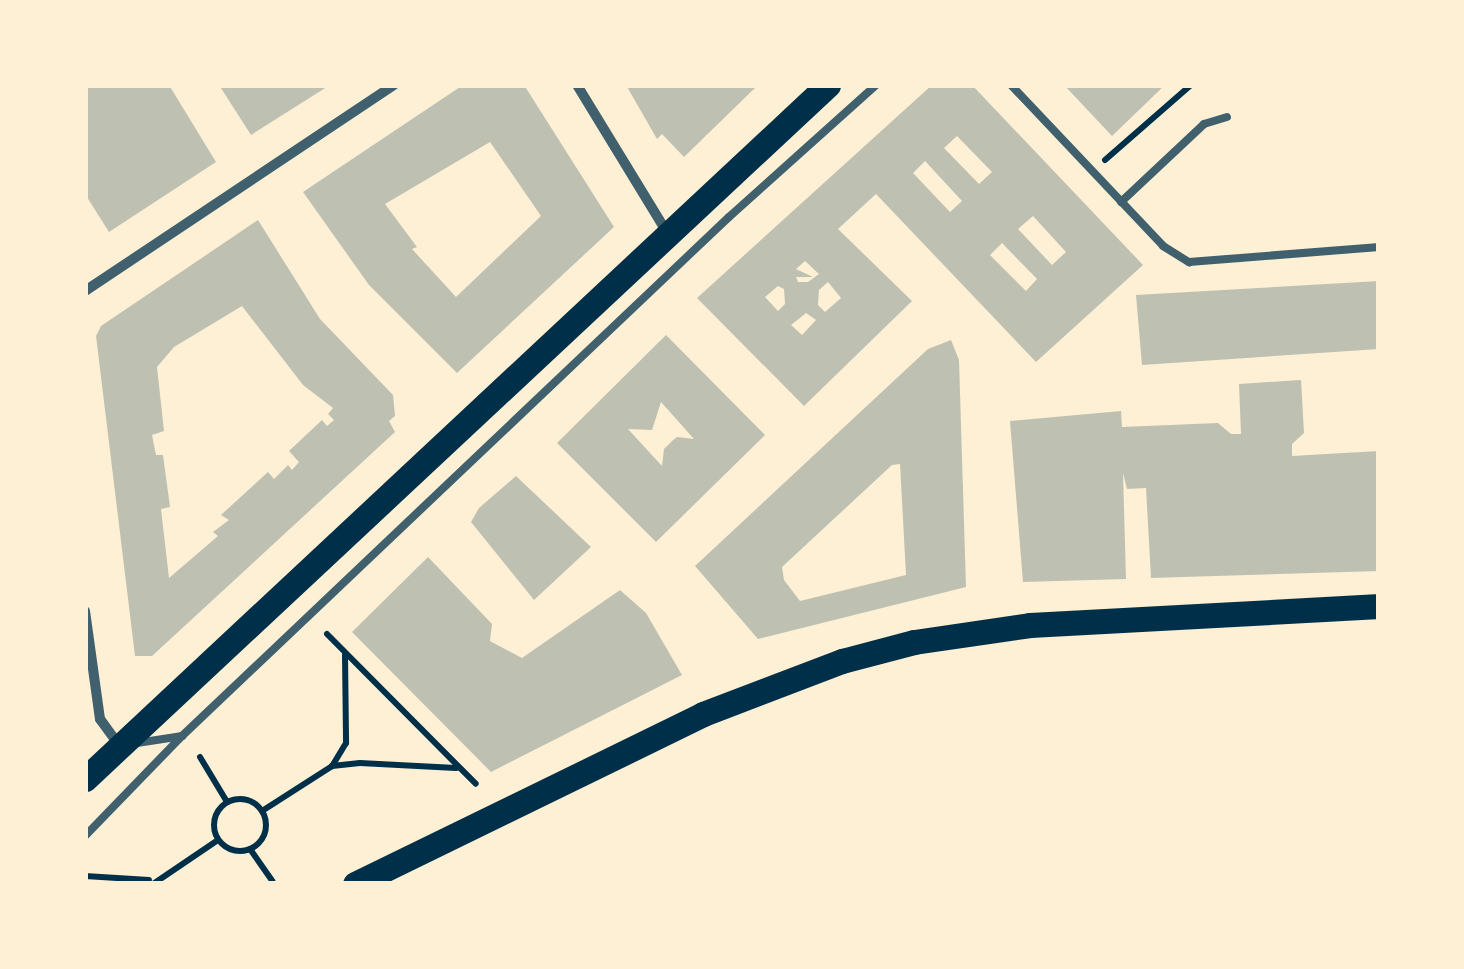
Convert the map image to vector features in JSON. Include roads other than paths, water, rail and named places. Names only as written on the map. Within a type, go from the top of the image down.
[{"type":"main road","points":[[85,778],[828,85]]},
{"type":"main road","points":[[355,884],[704,714],[842,661],[1003,628],[1218,612],[1379,606]]},
{"type":"street","points":[[85,291],[394,85]]},
{"type":"street","points":[[577,85],[668,234]]},
{"type":"street","points":[[85,611],[100,719],[120,746]]},
{"type":"lane","points":[[85,836],[182,736],[730,217],[876,85]]},
{"type":"lane","points":[[1011,85],[1163,246],[1189,262],[1379,248]]},
{"type":"lane","points":[[1121,202],[1204,124],[1227,118]]},
{"type":"lane","points":[[120,746],[182,736]]}]
